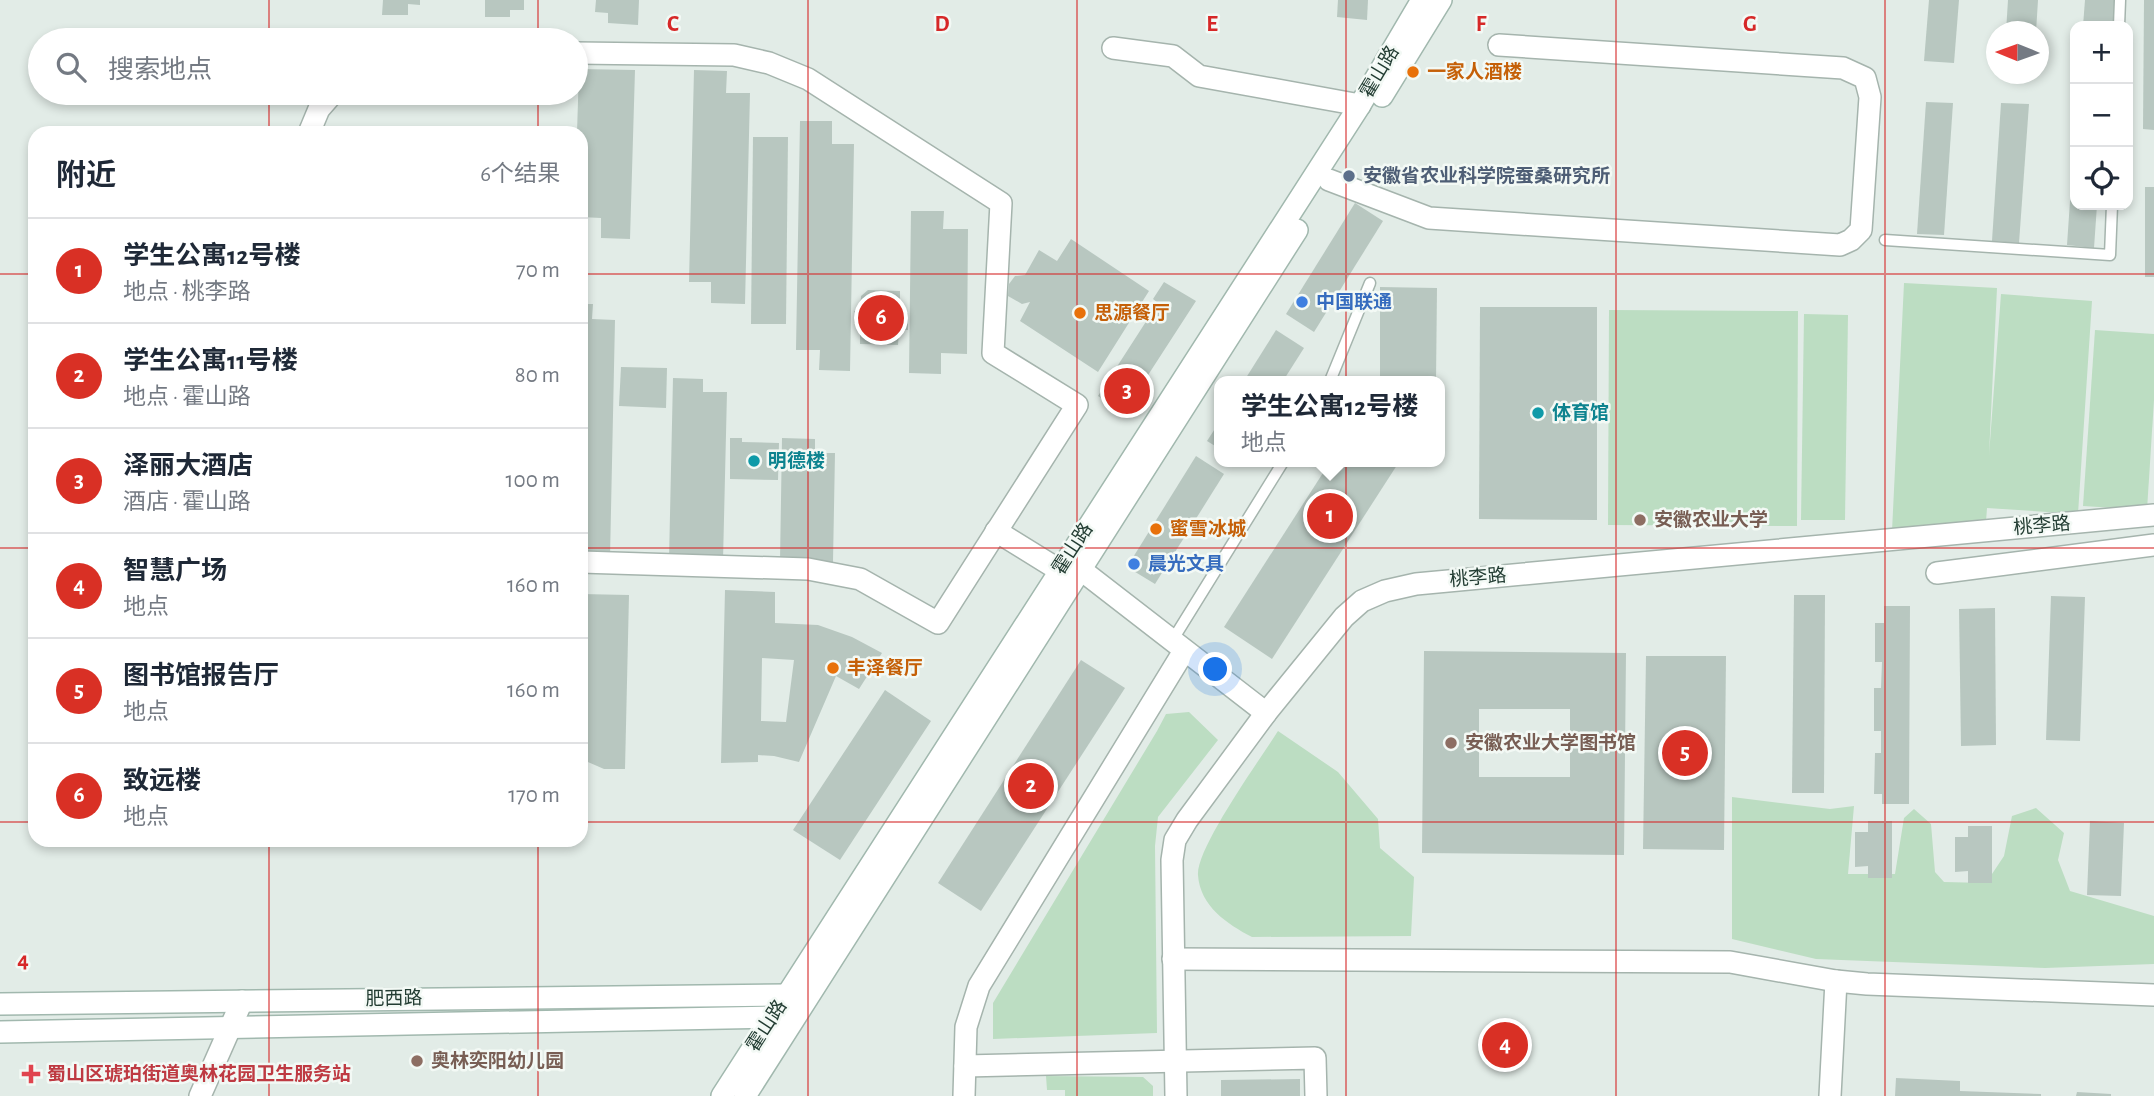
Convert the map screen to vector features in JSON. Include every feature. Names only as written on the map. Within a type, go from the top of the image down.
[{"type":"street","name":"霍山路","points":[[745,1096],[1360,105],[1422,0]]},
{"type":"street","name":"霍山路","points":[[722,1096],[1329,180],[1441,0]]},
{"type":"street","points":[[1329,180],[1429,218],[1840,245],[1852,240],[1861,230],[1870,97],[1865,78],[1843,68],[1499,45]]},
{"type":"street","points":[[1113,48],[1172,56],[1199,76],[1360,105]]},
{"type":"street","points":[[588,53],[734,55],[769,63],[808,79],[1001,203],[993,353],[1077,405],[938,623],[875,587],[844,575],[808,569],[588,562]]},
{"type":"street","points":[[312,126],[322,105]]},
{"type":"street","name":"桃李路","points":[[1176,1096],[1172,860],[1175,840],[1266,713],[1344,617],[1362,601],[1385,591],[1416,583],[2154,515]]},
{"type":"street","points":[[996,531],[1070,570],[1178,646],[1266,713]]},
{"type":"street","points":[[1937,573],[2154,545]]},
{"type":"street","points":[[964,1096],[966,1027],[979,986],[1178,646]]},
{"type":"street","points":[[1173,958],[1730,962],[1867,984],[2154,995]]},
{"type":"street","points":[[1830,1096],[1836,981]]},
{"type":"street","name":"肥西路","points":[[0,1004],[787,995]]},
{"type":"street","points":[[200,1096],[242,1001]]},
{"type":"street","name":"肥西路","points":[[0,1032],[772,1017]]},
{"type":"street","points":[[965,1066],[1315,1058],[1316,1096]]},
{"type":"lane","points":[[2119,21],[2120,0]]},
{"type":"lane","points":[[1885,240],[2110,255],[2112,210]]},
{"type":"lane","points":[[1332,376],[1370,283]]},
{"type":"lane","points":[[1178,646],[1280,467]]},
{"type":"green space","points":[[1904,283],[1997,288],[1989,455],[2001,294],[2092,301],[2078,514],[1987,508],[1985,535],[1892,531]]},
{"type":"green space","points":[[1609,310],[1798,311],[1797,526],[1608,525]]},
{"type":"green space","points":[[1804,314],[1848,315],[1845,520],[1801,520]]},
{"type":"green space","points":[[2095,330],[2154,334],[2154,400],[2147,510],[2083,506]]},
{"type":"green space","points":[[1189,712],[1218,740],[1158,817],[1155,846],[1157,1033],[993,1039],[993,1003],[1166,714]]},
{"type":"green space","points":[[1278,731],[1338,772],[1378,819],[1380,848],[1414,877],[1411,936],[1252,937],[1224,920],[1209,905],[1200,886],[1200,862],[1218,825]]},
{"type":"green space","points":[[1732,797],[1830,809],[1854,806],[1848,874],[1895,874],[1904,818],[1914,809],[1931,824],[1935,872],[1944,882],[1986,883],[2004,856],[2012,816],[2036,808],[2064,833],[2058,860],[2070,891],[2154,916],[2154,964],[2045,968],[1816,959],[1732,939]]},
{"type":"green space","points":[[1046,1076],[1143,1077],[1153,1086],[1153,1096],[1065,1096],[1065,1090],[1047,1090]]},
{"type":"building","points":[[383,0],[420,0],[420,5],[408,4],[408,15],[382,15]]},
{"type":"building","points":[[485,0],[524,0],[524,10],[510,10],[510,17],[485,17]]},
{"type":"building","points":[[596,0],[639,0],[638,25],[608,23],[608,13],[595,12]]},
{"type":"building","points":[[1338,0],[1368,0],[1367,20],[1337,17]]},
{"type":"building","points":[[1929,0],[1959,0],[1954,63],[1924,61]]},
{"type":"building","points":[[2008,0],[2038,0],[2037,21],[2007,21]]},
{"type":"building","points":[[2085,0],[2115,0],[2114,21],[2083,21]]},
{"type":"building","points":[[2144,0],[2154,0],[2154,130],[2143,129]]},
{"type":"building","points":[[588,69],[635,70],[630,239],[601,238],[601,218],[588,217],[588,126],[577,126],[578,105],[588,105]]},
{"type":"building","points":[[694,70],[727,71],[726,93],[750,93],[745,304],[711,303],[711,282],[689,282]]},
{"type":"building","points":[[1926,102],[1953,103],[1944,235],[1917,234]]},
{"type":"building","points":[[2001,103],[2029,104],[2019,243],[1992,241]]},
{"type":"building","points":[[800,121],[832,121],[832,144],[854,144],[850,371],[819,370],[820,350],[796,350]]},
{"type":"building","points":[[753,137],[788,137],[786,324],[751,324]]},
{"type":"building","points":[[2145,187],[2154,187],[2154,277],[2145,277]]},
{"type":"building","points":[[2070,201],[2070,210],[2097,210],[2094,248],[2067,245]]},
{"type":"building","points":[[1355,203],[1383,221],[1314,332],[1286,314]]},
{"type":"building","points":[[911,211],[944,211],[943,229],[968,229],[967,354],[941,353],[941,374],[909,373]]},
{"type":"building","name":"思源餐厅","points":[[1071,239],[1149,291],[1098,372],[1020,321],[1030,302],[1022,304],[1008,296],[1009,284],[1015,276],[1025,275],[1039,250],[1057,261]]},
{"type":"building","points":[[1164,282],[1196,301],[1139,389],[1122,397],[1108,392],[1103,399],[1098,396],[1158,303],[1153,299]]},
{"type":"building","points":[[1380,287],[1437,288],[1436,376],[1380,376]]},
{"type":"building","points":[[868,290],[900,291],[900,312],[908,313],[908,330],[899,330],[898,345],[860,344],[860,323],[854,323],[854,311],[860,311],[861,296]]},
{"type":"building","points":[[588,304],[593,304],[592,319],[615,320],[610,558],[588,557]]},
{"type":"building","name":"体育馆","points":[[1480,307],[1597,307],[1597,520],[1479,519]]},
{"type":"building","points":[[1276,330],[1304,348],[1286,376],[1247,376]]},
{"type":"building","points":[[621,367],[667,368],[666,408],[619,406]]},
{"type":"building","points":[[673,378],[703,379],[703,392],[727,392],[723,561],[669,560]]},
{"type":"building","points":[[1214,430],[1214,445],[1207,441]]},
{"type":"building","name":"明德楼","points":[[730,438],[742,438],[742,442],[779,443],[778,480],[730,479]]},
{"type":"building","points":[[782,438],[815,439],[815,453],[835,453],[833,562],[780,561]]},
{"type":"building","points":[[1196,456],[1224,474],[1155,584],[1127,567]]},
{"type":"building","points":[[1327,467],[1396,467],[1272,659],[1224,627]]},
{"type":"building","name":"丰泽餐厅","points":[[725,590],[775,592],[775,623],[818,625],[852,637],[882,653],[859,689],[836,676],[799,762],[758,755],[758,762],[721,763]],"holes":[[[762,658],[794,660],[786,722],[761,721]]]},
{"type":"building","points":[[588,594],[629,595],[625,769],[604,769],[588,762]]},
{"type":"building","points":[[1794,595],[1825,595],[1824,793],[1792,793]]},
{"type":"building","points":[[2051,596],[2085,597],[2080,741],[2046,740]]},
{"type":"building","points":[[1884,606],[1910,606],[1909,804],[1882,804],[1882,794],[1874,794],[1875,753],[1881,753],[1881,731],[1874,731],[1874,688],[1881,688],[1882,662],[1875,662],[1875,623],[1884,623]]},
{"type":"building","points":[[1995,608],[1996,745],[1961,746],[1959,609]]},
{"type":"building","name":"安徽农业大学图书馆","points":[[1424,651],[1626,653],[1624,855],[1422,853]],"holes":[[[1479,709],[1570,709],[1570,777],[1479,777]]]},
{"type":"building","points":[[1646,656],[1726,656],[1724,850],[1643,849]]},
{"type":"building","points":[[1081,660],[1125,688],[981,911],[938,883]]},
{"type":"building","points":[[885,690],[931,721],[840,860],[793,830]]},
{"type":"building","points":[[1868,821],[1892,821],[1892,878],[1868,878],[1868,866],[1855,867],[1855,832],[1868,832]]},
{"type":"building","points":[[2090,821],[2124,823],[2121,896],[2087,895]]},
{"type":"building","points":[[1968,826],[1992,826],[1992,883],[1968,883],[1968,871],[1955,872],[1955,837],[1968,837]]},
{"type":"building","points":[[1896,1078],[1960,1081],[1960,1091],[2041,1096],[1895,1096]]},
{"type":"building","points":[[1300,1079],[1300,1096],[1221,1096],[1221,1080]]},
{"type":"building","points":[[2077,1092],[2111,1094],[2111,1096],[2076,1096]]},
{"type":"place","name":"一家人酒楼","points":[[1413,72]]},
{"type":"place","name":"安徽省农业科学院蚕桑研究所","points":[[1349,176]]},
{"type":"place","name":"中国联通","points":[[1302,302]]},
{"type":"place","name":"思源餐厅","points":[[1080,313]]},
{"type":"place","name":"致远楼","points":[[881,318]]},
{"type":"place","name":"泽丽大酒店","points":[[1127,391]]},
{"type":"place","name":"体育馆","points":[[1538,413]]},
{"type":"place","name":"明德楼","points":[[754,461]]},
{"type":"place","name":"学生公寓12号楼","points":[[1330,516]]},
{"type":"place","name":"安徽农业大学","points":[[1640,520]]},
{"type":"place","name":"蜜雪冰城","points":[[1156,529]]},
{"type":"place","name":"晨光文具","points":[[1134,564]]},
{"type":"place","name":"丰泽餐厅","points":[[833,668]]},
{"type":"place","name":"安徽农业大学图书馆","points":[[1451,743]]},
{"type":"place","name":"图书馆报告厅","points":[[1685,753]]},
{"type":"place","name":"学生公寓11号楼","points":[[1031,786]]},
{"type":"place","name":"智慧广场","points":[[1505,1045]]},
{"type":"place","name":"奥林奕阳幼儿园","points":[[417,1061]]},
{"type":"place","name":"蜀山区琥珀街道奥林花园卫生服务站","points":[[31,1074]]}]
